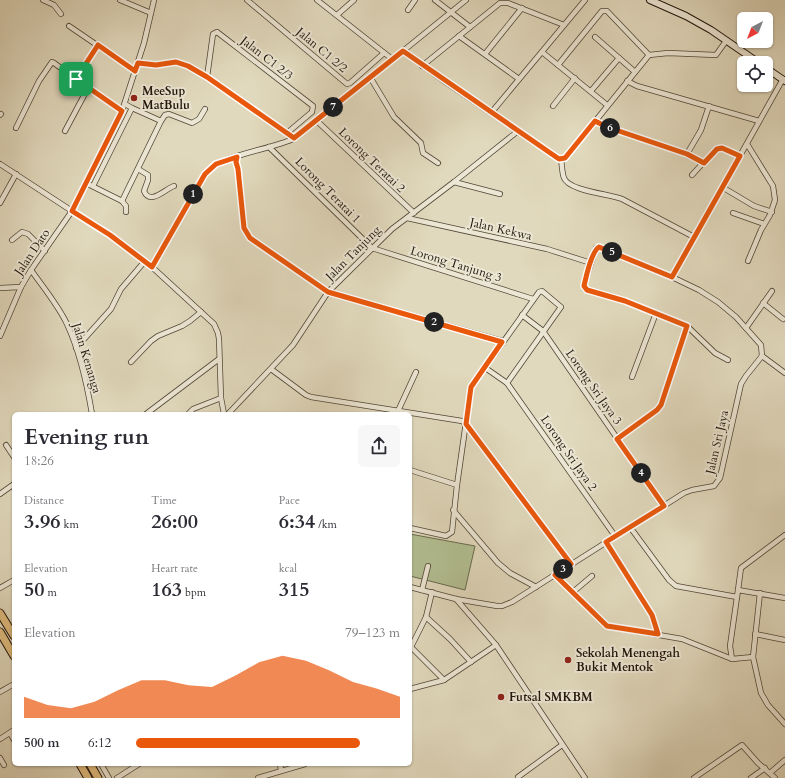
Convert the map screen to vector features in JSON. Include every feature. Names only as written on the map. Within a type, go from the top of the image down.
[{"type":"main road","points":[[650,0],[686,16],[711,30],[749,56]]},
{"type":"main road","points":[[773,73],[784,80]]},
{"type":"main road","points":[[0,613],[12,634]]},
{"type":"main road","points":[[0,632],[12,653]]},
{"type":"main road","points":[[81,766],[88,778]]},
{"type":"main road","points":[[91,766],[98,778]]},
{"type":"street","points":[[43,0],[54,5],[61,14]]},
{"type":"street","points":[[120,0],[151,13]]},
{"type":"street","name":"Jalan Dato","points":[[0,288],[21,287],[72,211],[125,104],[138,63],[154,0]]},
{"type":"street","name":"Jalan C1 2/2","points":[[246,0],[347,84],[384,53]]},
{"type":"street","points":[[317,0],[392,60]]},
{"type":"street","points":[[337,16],[354,0]]},
{"type":"street","points":[[408,10],[415,0]]},
{"type":"street","points":[[435,0],[470,27]]},
{"type":"street","points":[[152,267],[205,174],[216,164],[287,142],[294,138],[466,0]]},
{"type":"street","points":[[491,113],[585,0]]},
{"type":"street","points":[[422,66],[500,3],[508,2],[564,25]]},
{"type":"street","points":[[485,54],[522,8]]},
{"type":"street","points":[[558,65],[604,10],[607,11],[648,55]]},
{"type":"street","points":[[69,26],[135,71]]},
{"type":"street","name":"Jalan C1 2/3","points":[[207,77],[214,34],[216,32],[313,106],[312,112],[287,133]]},
{"type":"street","points":[[459,36],[520,79]]},
{"type":"street","points":[[595,37],[635,72]]},
{"type":"street","points":[[403,51],[422,66],[556,158],[561,159],[567,156],[599,123],[607,105],[630,83],[635,72],[648,55],[668,53],[716,55],[728,42]]},
{"type":"street","points":[[76,79],[98,45]]},
{"type":"street","points":[[542,52],[607,105]]},
{"type":"street","points":[[591,91],[619,58]]},
{"type":"street","points":[[138,63],[156,65],[176,62],[188,66],[207,77],[294,138]]},
{"type":"street","points":[[16,128],[39,81],[50,64],[54,63],[122,111]]},
{"type":"street","points":[[370,77],[394,117],[421,143],[423,153],[438,163]]},
{"type":"street","points":[[553,106],[574,78]]},
{"type":"street","points":[[672,277],[759,121],[784,80]]},
{"type":"street","points":[[630,83],[759,121]]},
{"type":"street","points":[[65,131],[88,88]]},
{"type":"street","points":[[125,104],[162,121]]},
{"type":"street","points":[[687,154],[701,130],[709,106]]},
{"type":"street","points":[[93,186],[132,108]]},
{"type":"street","points":[[122,201],[166,115],[169,114],[192,123],[199,119],[205,109]]},
{"type":"street","name":"Lorong Teratai 2","points":[[316,121],[414,213]]},
{"type":"street","points":[[599,123],[687,154],[703,163]]},
{"type":"street","name":"Jalan Tanjung","points":[[230,412],[296,341],[328,292],[372,248],[392,229],[518,131]]},
{"type":"street","points":[[747,144],[773,186],[775,200],[772,212],[761,230],[748,261]]},
{"type":"street","name":"Lorong Teratai 1","points":[[269,147],[372,248]]},
{"type":"street","points":[[692,175],[717,149],[722,148],[740,156]]},
{"type":"street","points":[[237,157],[236,162],[244,228],[246,234],[250,238],[328,292],[502,342]]},
{"type":"street","points":[[561,159],[564,179],[570,184],[588,192],[611,195],[622,199],[694,237]]},
{"type":"street","points":[[0,164],[103,230],[145,261],[201,312],[216,328],[219,339],[221,398],[224,412]]},
{"type":"street","points":[[138,169],[146,173],[148,176],[144,191],[148,196],[157,196],[166,189],[174,186]]},
{"type":"street","points":[[0,203],[16,174]]},
{"type":"street","points":[[454,182],[500,194]]},
{"type":"street","points":[[86,183],[122,201],[126,206],[126,212]]},
{"type":"street","points":[[722,187],[754,206],[772,212]]},
{"type":"street","points":[[733,213],[764,224]]},
{"type":"street","name":"Jalan Kekwa","points":[[407,218],[547,249],[590,263]]},
{"type":"street","points":[[12,240],[22,232],[28,234],[45,250]]},
{"type":"street","points":[[728,360],[716,353],[687,326],[621,299],[585,289],[584,286],[590,263],[596,248],[600,247],[672,277],[699,290],[718,302],[746,328],[762,347],[762,356],[784,371]]},
{"type":"street","name":"Lorong Tanjung 3","points":[[372,248],[533,299]]},
{"type":"street","points":[[76,348],[111,309],[121,289],[145,261]]},
{"type":"street","name":"Jalan Kenanga","points":[[31,270],[63,317],[76,348],[92,412]]},
{"type":"street","points":[[0,336],[21,287]]},
{"type":"street","points":[[412,528],[448,536],[452,532],[453,510],[470,391],[473,383],[502,342],[533,299],[539,292],[542,291],[561,307],[507,383]]},
{"type":"street","points":[[746,328],[772,291]]},
{"type":"street","points":[[763,303],[784,319]]},
{"type":"street","points":[[131,362],[151,341],[158,336],[182,326],[201,312]]},
{"type":"street","points":[[632,377],[656,313]]},
{"type":"street","name":"Lorong Sri Jaya 3","points":[[522,315],[543,331],[664,506]]},
{"type":"street","points":[[617,439],[657,410],[661,405],[687,326]]},
{"type":"street","name":"Jalan Sri Jaya","points":[[412,588],[456,599],[502,606],[512,602],[688,491],[714,486],[719,481],[724,463],[741,384],[762,356]]},
{"type":"street","points":[[149,412],[219,359]]},
{"type":"street","name":"Lorong Sri Jaya 2","points":[[484,367],[507,383],[616,536]]},
{"type":"street","points":[[271,369],[311,397],[405,412]]},
{"type":"street","points":[[398,411],[416,372]]},
{"type":"street","points":[[190,412],[194,409],[221,398]]},
{"type":"street","points":[[412,413],[458,420],[466,424],[571,564]]},
{"type":"street","points":[[6,445],[12,455]]},
{"type":"street","points":[[412,471],[457,485]]},
{"type":"street","points":[[0,494],[12,485]]},
{"type":"street","points":[[453,510],[498,563],[510,573],[536,587]]},
{"type":"street","points":[[630,527],[672,584],[684,588],[737,596]]},
{"type":"street","points":[[732,659],[730,646],[741,568],[785,535]]},
{"type":"street","points":[[606,542],[652,615],[658,634]]},
{"type":"street","points":[[422,590],[428,566]]},
{"type":"street","points":[[555,575],[607,626],[682,639],[732,659],[753,657]]},
{"type":"street","points":[[572,592],[592,576]]},
{"type":"street","points":[[0,588],[12,581]]},
{"type":"street","points":[[738,590],[785,598]]},
{"type":"street","points":[[412,643],[426,617],[432,592]]},
{"type":"street","points":[[760,593],[753,657],[761,693],[768,705],[785,724]]},
{"type":"street","points":[[456,599],[496,645],[585,778]]},
{"type":"street","points":[[426,617],[450,639],[471,662]]},
{"type":"street","points":[[755,634],[785,640]]},
{"type":"street","points":[[412,688],[444,680],[496,645]]},
{"type":"street","points":[[412,649],[444,680]]},
{"type":"street","points":[[0,692],[12,685]]},
{"type":"street","points":[[0,739],[12,731]]},
{"type":"street","points":[[518,777],[562,744]]},
{"type":"street","points":[[694,778],[742,745],[775,778]]},
{"type":"street","points":[[0,758],[4,765]]},
{"type":"street","points":[[770,773],[785,760]]},
{"type":"street","points":[[102,766],[109,778]]},
{"type":"street","points":[[117,778],[136,766]]},
{"type":"street","points":[[280,766],[281,770]]},
{"type":"street","points":[[258,778],[297,766]]},
{"type":"street","points":[[751,778],[765,768]]},
{"type":"green space","points":[[412,534],[475,546],[465,590],[412,577]]},
{"type":"place","name":"MeeSup MatBulu","points":[[134,98]]},
{"type":"place","name":"Sekolah Menengah Bukit Mentok","points":[[568,660]]},
{"type":"place","name":"Futsal SMKBM","points":[[501,697]]},
{"type":"route","points":[[98,45],[135,71],[138,63],[156,65],[176,62],[184,64],[207,77],[294,138],[403,51],[447,83],[559,159],[565,158],[595,121],[607,127],[687,154],[704,163],[717,149],[720,148],[740,156],[672,277],[597,247],[590,263],[584,286],[587,290],[625,301],[687,326],[664,400],[661,405],[657,410],[617,439],[664,506],[606,542],[652,615],[658,634],[607,626],[555,575],[571,564],[466,424],[471,387],[502,342],[328,292],[250,238],[246,234],[244,228],[236,162],[237,157],[227,159],[216,164],[205,174],[152,267],[110,235],[72,211],[122,111],[76,79],[98,45]]}]
